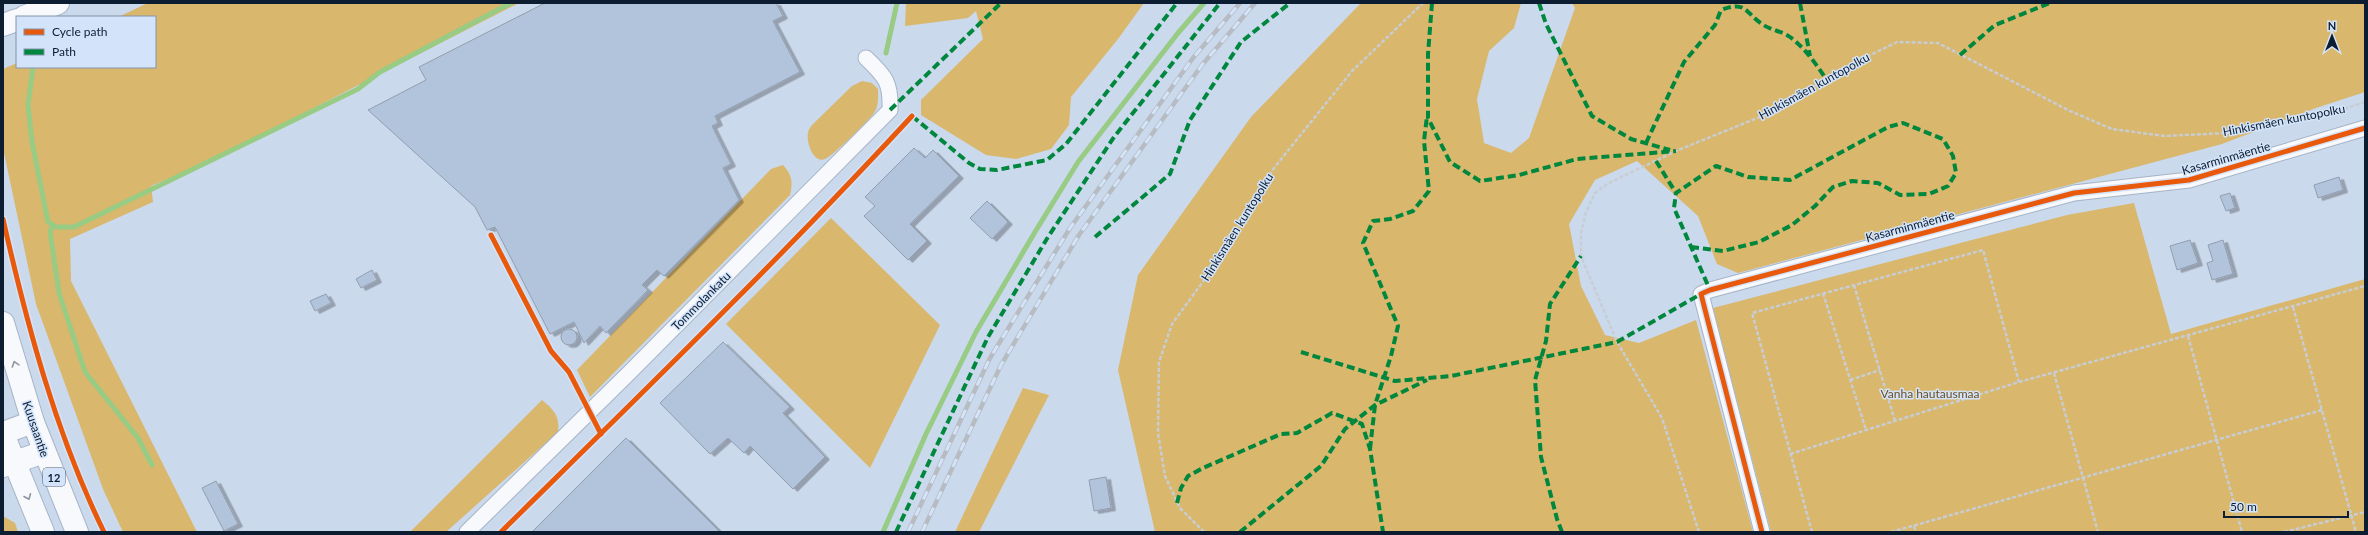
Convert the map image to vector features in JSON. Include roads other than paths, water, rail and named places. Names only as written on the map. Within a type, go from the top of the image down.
[{"type":"main road","points":[[26,16],[58,3]]},
{"type":"main road","points":[[3,25],[16,20]]},
{"type":"main road","name":"Kuusaantie","points":[[3,323],[33,422],[77,532]]},
{"type":"main road","points":[[3,433],[33,422]]},
{"type":"main road","name":"12","points":[[3,433],[8,465],[43,532]]},
{"type":"main road","points":[[8,465],[44,452]]},
{"type":"street","name":"Tommolankatu","points":[[467,532],[629,373],[890,110],[890,93],[887,80],[866,58]]},
{"type":"street","name":"Kasarminmäentie","points":[[1762,532],[1701,294],[1710,290],[2074,193],[2189,180],[2365,128]]},
{"type":"waterway","points":[[33,68],[28,105],[32,142],[48,222],[56,227],[74,227],[358,89],[380,72],[511,3]]},
{"type":"waterway","points":[[886,53],[897,3]]},
{"type":"waterway","points":[[883,532],[926,434],[976,332],[1035,232],[1078,162],[1178,33],[1204,3]]},
{"type":"waterway","points":[[53,225],[50,232],[59,293],[85,372],[138,438],[152,465]]},
{"type":"railway","points":[[908,532],[990,358],[1070,228],[1193,58],[1240,3]]},
{"type":"railway","points":[[922,532],[1001,365],[1079,235],[1202,65],[1255,3]]},
{"type":"park label","name":"Vanha hautausmaa","points":[[1930,393]]}]
